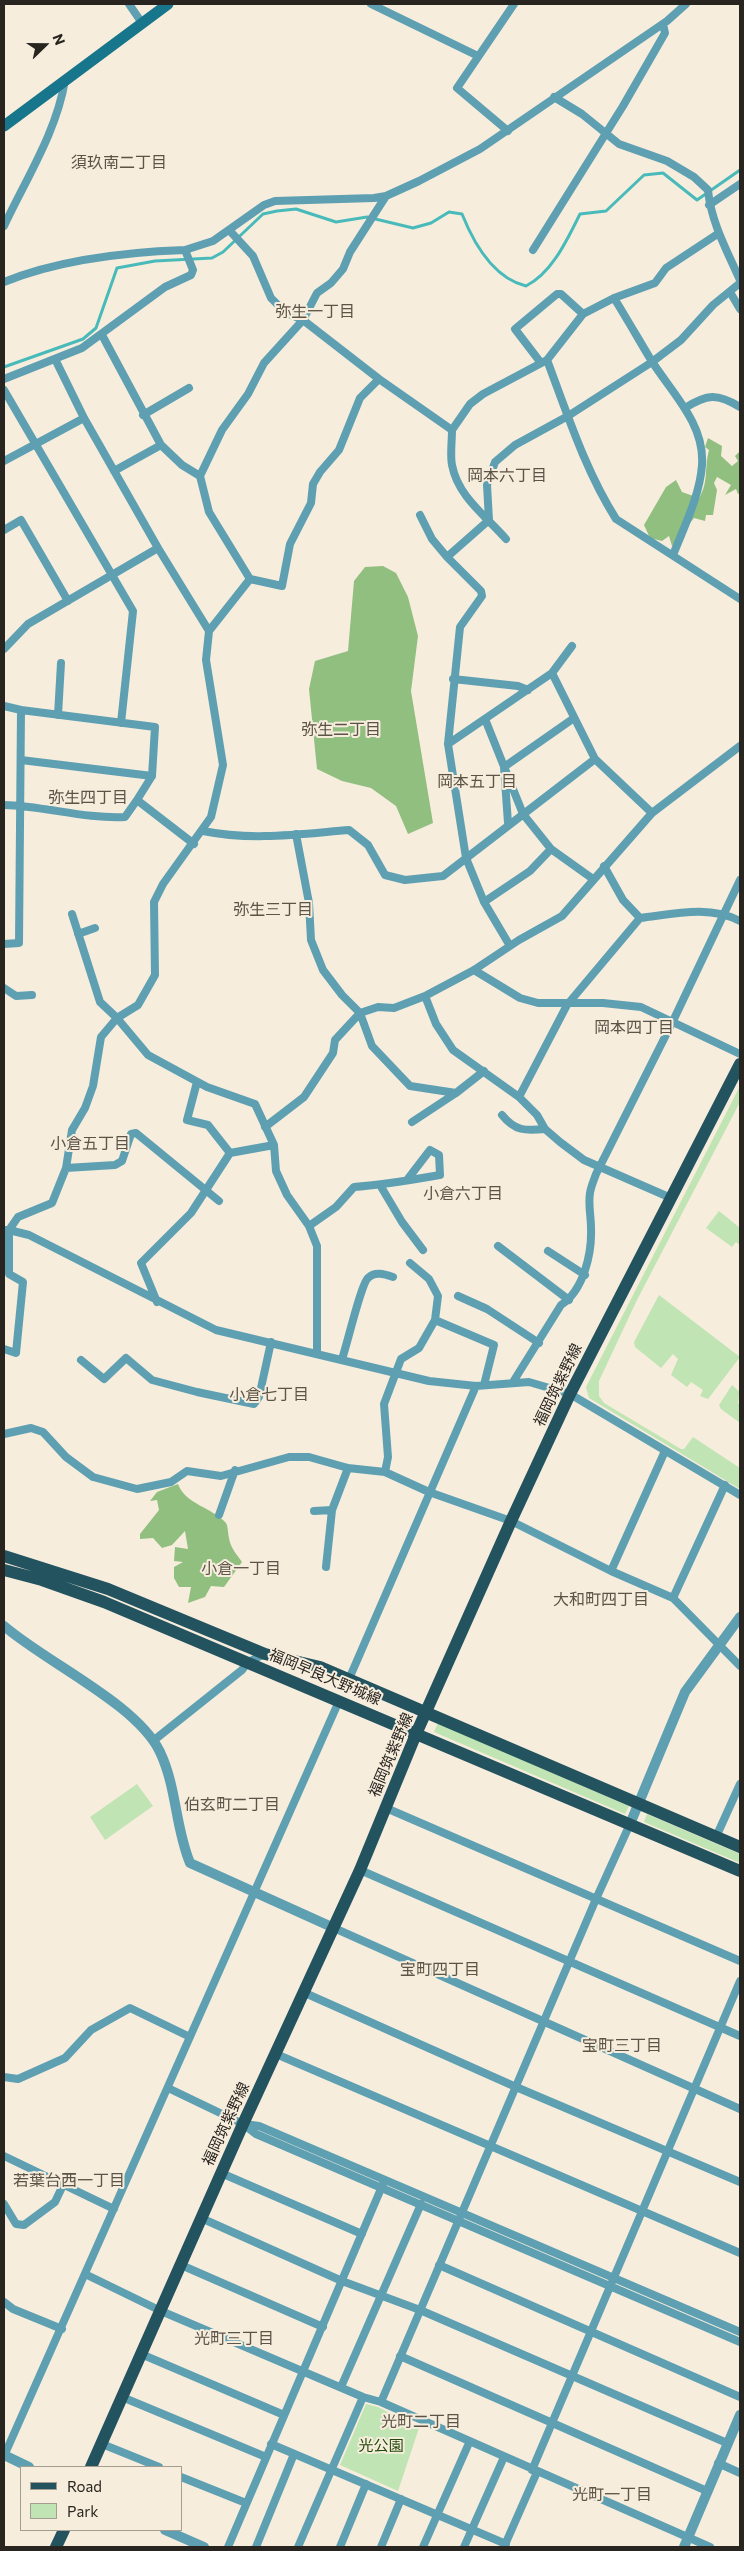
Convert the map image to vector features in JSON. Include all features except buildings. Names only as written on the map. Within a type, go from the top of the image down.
[{"type":"main road","points":[[4,126],[168,4]]},
{"type":"main road","name":"福岡筑紫野線","points":[[91,2466],[243,2124],[305,1993],[360,1870],[416,1734],[511,1521],[570,1394],[740,1064]]},
{"type":"main road","name":"福岡早良大野城線","points":[[4,1556],[108,1589],[265,1654],[320,1667],[640,1802],[740,1847]]},
{"type":"main road","name":"福岡早良大野城線","points":[[4,1570],[42,1580],[104,1602],[740,1871]]},
{"type":"main road","points":[[56,2547],[64,2531]]},
{"type":"street","points":[[130,4],[142,23]]},
{"type":"street","points":[[371,4],[478,56]]},
{"type":"street","points":[[508,130],[457,88],[514,4]]},
{"type":"street","points":[[4,282],[42,269],[79,262],[162,250],[187,253],[230,231],[264,205],[274,201],[386,196],[419,181],[508,130],[663,24],[686,4]]},
{"type":"street","points":[[533,250],[606,133],[664,33],[663,24]]},
{"type":"street","points":[[4,226],[52,127],[62,100],[65,80]]},
{"type":"street","points":[[490,520],[487,485],[495,462],[515,445],[568,416],[652,362],[681,340],[713,305],[730,292],[740,281],[709,205],[708,190],[694,177],[666,160],[619,144],[582,114],[554,97]]},
{"type":"street","points":[[709,205],[740,184]]},
{"type":"street","points":[[379,379],[360,398],[339,450],[320,472],[313,484],[312,503],[290,544],[282,586],[250,579],[209,512],[200,476],[222,430],[248,394],[264,363],[303,320],[317,293],[331,283],[343,269],[386,196]]},
{"type":"street","points":[[230,231],[253,256],[271,298],[285,312],[303,320],[379,379],[452,430]]},
{"type":"street","points":[[506,539],[490,520],[478,511],[458,485],[452,464],[452,430],[470,404],[483,394],[544,361],[583,314],[614,298],[655,283],[666,268],[719,233]]},
{"type":"street","points":[[4,379],[82,348],[165,287],[191,275],[193,270],[187,253]]},
{"type":"street","points":[[730,292],[740,310]]},
{"type":"street","points":[[583,314],[561,294],[557,294],[515,329],[544,361],[603,498],[616,519],[740,599]]},
{"type":"street","points":[[614,298],[652,362],[685,408],[701,440],[702,465],[697,491],[673,555]]},
{"type":"street","points":[[102,335],[143,415],[161,445],[182,465],[200,476]]},
{"type":"street","points":[[55,359],[84,418],[208,631]]},
{"type":"street","points":[[143,415],[189,388]]},
{"type":"street","points":[[4,390],[133,611],[121,723]]},
{"type":"street","points":[[685,408],[700,398],[712,396],[726,398],[740,407]]},
{"type":"street","points":[[4,461],[84,418]]},
{"type":"street","points":[[114,470],[161,445]]},
{"type":"street","points":[[420,515],[432,539],[481,591],[482,596],[460,627],[453,679],[448,744],[466,858],[484,902],[510,946]]},
{"type":"street","points":[[4,530],[21,520],[68,601]]},
{"type":"street","points":[[447,557],[490,520]]},
{"type":"street","points":[[4,649],[28,624],[158,548]]},
{"type":"street","points":[[4,1349],[16,1353],[23,1282],[9,1274],[6,1230],[18,1217],[52,1203],[66,1168],[72,1130],[85,1108],[93,1086],[98,1047],[108,1026],[138,1005],[155,975],[154,902],[163,884],[194,844],[211,817],[223,764],[206,660],[208,631],[250,579]]},
{"type":"street","points":[[448,744],[552,673],[572,646]]},
{"type":"street","points":[[58,715],[61,663]]},
{"type":"street","points":[[552,673],[574,718],[587,738],[595,759],[652,813]]},
{"type":"street","points":[[453,679],[518,686],[528,690]]},
{"type":"street","points":[[4,706],[21,710],[154,727],[152,776],[125,817],[93,817],[21,805],[4,805]]},
{"type":"street","points":[[4,944],[18,943],[21,710]]},
{"type":"street","points":[[504,767],[574,718]]},
{"type":"street","points":[[485,719],[523,814],[551,849],[593,878]]},
{"type":"street","points":[[265,1127],[304,1097],[333,1054],[335,1040],[360,1013],[378,1007],[394,1008],[425,996],[474,970],[510,946],[562,916],[593,878],[652,813],[740,746]]},
{"type":"street","points":[[203,831],[228,836],[253,837],[349,830],[368,845],[385,875],[405,880],[443,876],[508,823],[523,814],[595,759]]},
{"type":"street","points":[[21,760],[152,776]]},
{"type":"street","points":[[504,767],[508,823]]},
{"type":"street","points":[[137,800],[194,844]]},
{"type":"street","points":[[296,834],[309,903],[311,940],[323,970],[342,995],[360,1013],[372,1046],[410,1086],[456,1093]]},
{"type":"street","points":[[484,902],[530,871],[551,849]]},
{"type":"street","points":[[604,866],[622,900],[640,918]]},
{"type":"street","points":[[513,1382],[561,1305],[569,1300],[585,1275],[584,1267],[591,1245],[590,1194],[600,1166],[673,1021],[740,880]]},
{"type":"street","points":[[519,1097],[567,1005],[640,918],[702,911],[725,913],[740,921]]},
{"type":"street","points":[[72,914],[100,1002],[117,1018],[148,1055],[197,1082],[255,1104],[274,1145],[276,1171],[287,1195],[309,1226],[317,1246],[317,1354]]},
{"type":"street","points":[[78,934],[95,928]]},
{"type":"street","points":[[474,970],[520,998],[538,1003],[567,1005],[603,1003],[641,1007],[740,1054]]},
{"type":"street","points":[[4,988],[16,996],[32,995]]},
{"type":"street","points":[[425,996],[443,1038],[464,1059],[519,1097],[537,1115],[545,1129],[584,1160],[671,1198]]},
{"type":"street","points":[[412,1122],[456,1093],[484,1071]]},
{"type":"street","points":[[197,1082],[187,1120],[208,1125],[230,1153]]},
{"type":"street","points":[[502,1115],[510,1125],[528,1131],[545,1129]]},
{"type":"street","points":[[66,1168],[115,1165],[122,1161],[131,1134],[136,1133],[219,1201]]},
{"type":"street","points":[[157,1302],[141,1263],[191,1213],[230,1153],[274,1145]]},
{"type":"street","points":[[309,1226],[336,1207],[354,1187],[380,1185],[440,1175],[439,1155],[430,1150],[407,1180]]},
{"type":"street","points":[[380,1185],[402,1222],[423,1250]]},
{"type":"street","points":[[6,1230],[29,1235],[157,1302],[216,1330],[429,1381],[480,1386],[529,1382],[570,1394],[614,1418],[665,1451],[740,1494]]},
{"type":"street","points":[[498,1246],[569,1300]]},
{"type":"street","points":[[548,1251],[585,1275]]},
{"type":"street","points":[[385,1472],[388,1457],[384,1404],[401,1360],[419,1348],[435,1320],[438,1296],[430,1278],[410,1263]]},
{"type":"street","points":[[342,1359],[351,1335],[363,1284],[369,1276],[380,1272],[393,1277]]},
{"type":"street","points":[[458,1296],[487,1309],[539,1343]]},
{"type":"street","points":[[349,1679],[429,1492],[480,1386],[494,1345],[435,1320]]},
{"type":"street","points":[[81,1360],[104,1379],[126,1358],[152,1380],[254,1404],[259,1397],[271,1342]]},
{"type":"street","points":[[4,1434],[31,1428],[43,1432],[66,1457],[93,1477],[137,1489],[171,1482],[187,1471],[221,1476],[235,1470],[289,1457],[309,1457],[348,1468],[385,1472],[429,1492],[511,1521],[611,1571],[673,1598],[740,1666]]},
{"type":"street","points":[[611,1571],[665,1451]]},
{"type":"street","points":[[326,1567],[332,1510],[348,1468]]},
{"type":"street","points":[[219,1515],[235,1470]]},
{"type":"street","points":[[673,1598],[725,1485]]},
{"type":"street","points":[[314,1511],[332,1510]]},
{"type":"street","points":[[381,2402],[596,1899],[640,1802],[685,1692],[740,1617]]},
{"type":"street","points":[[4,1626],[128,1714],[147,1731],[170,1774],[182,1845],[190,1863],[740,2109]]},
{"type":"street","points":[[237,1643],[245,1652],[248,1662]]},
{"type":"street","points":[[153,1741],[242,1670],[248,1662],[265,1654]]},
{"type":"street","points":[[27,2466],[4,2456],[339,1702]]},
{"type":"street","points":[[716,1837],[740,1784]]},
{"type":"street","points":[[386,1808],[740,1961]]},
{"type":"street","points":[[360,1870],[740,2036]]},
{"type":"street","points":[[271,2444],[472,2529],[505,2546],[550,2423],[696,2089],[740,1981]]},
{"type":"street","points":[[305,1993],[516,2087],[740,2182]]},
{"type":"street","points":[[4,2077],[18,2080],[64,2058],[92,2030],[130,2008],[190,2037]]},
{"type":"street","points":[[276,2054],[740,2253]]},
{"type":"street","points":[[168,2088],[243,2124],[256,2134],[383,2184],[611,2281],[740,2332]]},
{"type":"street","points":[[4,2156],[64,2183],[114,2209]]},
{"type":"street","points":[[221,2173],[362,2234]]},
{"type":"street","points":[[4,2204],[16,2224],[24,2225],[55,2202],[64,2183]]},
{"type":"street","points":[[383,2184],[421,2204],[460,2216]]},
{"type":"street","points":[[228,2547],[383,2184]]},
{"type":"street","points":[[341,2387],[421,2204]]},
{"type":"street","points":[[201,2218],[342,2281],[420,2310],[570,2377],[727,2443]]},
{"type":"street","points":[[181,2265],[323,2327]]},
{"type":"street","points":[[440,2265],[740,2397]]},
{"type":"street","points":[[85,2274],[161,2311],[362,2397],[381,2402],[534,2471],[686,2543],[710,2547]]},
{"type":"street","points":[[611,2281],[740,2342]]},
{"type":"street","points":[[4,2302],[13,2309],[62,2329]]},
{"type":"street","points":[[141,2354],[284,2415]]},
{"type":"street","points":[[400,2356],[707,2491]]},
{"type":"street","points":[[122,2397],[266,2457]]},
{"type":"street","points":[[298,2547],[362,2397]]},
{"type":"street","points":[[686,2543],[718,2463],[740,2418]]},
{"type":"street","points":[[423,2547],[469,2443]]},
{"type":"street","points":[[102,2444],[157,2466]]},
{"type":"street","points":[[256,2547],[294,2454]]},
{"type":"street","points":[[464,2547],[504,2458]]},
{"type":"street","points":[[718,2463],[740,2473]]},
{"type":"street","points":[[182,2476],[246,2503]]},
{"type":"street","points":[[340,2547],[366,2484]]},
{"type":"street","points":[[381,2547],[401,2499]]},
{"type":"street","points":[[167,2531],[204,2547]]},
{"type":"green space","points":[[708,438],[722,446],[721,456],[732,466],[738,461],[735,456],[740,451],[740,493],[738,494],[736,489],[725,495],[731,485],[717,477],[714,483],[717,490],[713,515],[706,515],[705,521],[694,518],[672,546],[669,536],[662,541],[650,538],[644,525],[666,487],[676,480],[682,492],[699,498],[705,481],[709,450],[705,447]]},
{"type":"green space","points":[[383,566],[396,573],[408,597],[418,636],[411,691],[433,823],[408,834],[396,806],[371,788],[342,781],[317,769],[309,689],[315,661],[348,651],[354,581],[365,567]]},
{"type":"green space","points":[[740,1086],[740,1102],[637,1300],[599,1381],[599,1396],[604,1403],[681,1449],[684,1449],[693,1437],[740,1468],[740,1489],[589,1398],[586,1387]]},
{"type":"green space","points":[[719,1211],[740,1228],[740,1245],[736,1242],[732,1247],[706,1228]]},
{"type":"green space","points":[[659,1295],[740,1357],[708,1399],[700,1396],[703,1390],[691,1382],[687,1387],[671,1375],[678,1359],[673,1354],[661,1368],[635,1347],[634,1342]]},
{"type":"green space","points":[[732,1385],[740,1392],[738,1403],[740,1405],[740,1423],[721,1409],[719,1405]]},
{"type":"green space","points":[[178,1484],[182,1491],[193,1501],[214,1513],[226,1523],[231,1545],[242,1562],[224,1587],[211,1586],[205,1597],[188,1603],[191,1587],[179,1587],[174,1578],[174,1567],[183,1562],[174,1561],[175,1547],[188,1549],[185,1531],[172,1545],[162,1548],[153,1538],[140,1539],[140,1534],[159,1510],[157,1500],[150,1501],[157,1492]]},
{"type":"green space","points":[[438,1723],[629,1806],[625,1814],[434,1732]]},
{"type":"green space","points":[[137,1784],[153,1806],[105,1840],[90,1817]]},
{"type":"green space","points":[[647,1814],[740,1854],[740,1863],[644,1822]]},
{"type":"green space","name":"光公園","points":[[366,2404],[378,2407],[419,2428],[398,2491],[340,2465]]},
{"type":"waterway","points":[[4,367],[83,339],[96,328],[117,268],[155,261],[212,258],[223,252],[263,214],[296,209],[336,222],[367,217],[413,228],[431,223],[449,212],[462,214],[472,237],[494,268],[514,282],[526,286],[544,273],[558,255],[580,214],[606,211],[644,175],[663,173],[697,200],[740,170]]},
{"type":"district","name":"須玖南二丁目","points":[[119,163]]},
{"type":"district","name":"弥生一丁目","points":[[315,312]]},
{"type":"district","name":"岡本六丁目","points":[[507,476]]},
{"type":"district","name":"弥生二丁目","points":[[341,730]]},
{"type":"district","name":"岡本五丁目","points":[[477,782]]},
{"type":"district","name":"弥生四丁目","points":[[88,798]]},
{"type":"district","name":"弥生三丁目","points":[[273,910]]},
{"type":"district","name":"岡本四丁目","points":[[634,1028]]},
{"type":"district","name":"小倉五丁目","points":[[90,1144]]},
{"type":"district","name":"小倉六丁目","points":[[463,1194]]},
{"type":"district","name":"小倉七丁目","points":[[269,1395]]},
{"type":"district","name":"小倉一丁目","points":[[241,1569]]},
{"type":"district","name":"大和町四丁目","points":[[601,1600]]},
{"type":"district","name":"伯玄町二丁目","points":[[232,1805]]},
{"type":"district","name":"宝町四丁目","points":[[440,1970]]},
{"type":"district","name":"宝町三丁目","points":[[622,2046]]},
{"type":"district","name":"若葉台西一丁目","points":[[69,2181]]},
{"type":"district","name":"光町三丁目","points":[[234,2339]]},
{"type":"district","name":"光町二丁目","points":[[421,2422]]},
{"type":"district","name":"光町一丁目","points":[[612,2495]]}]
